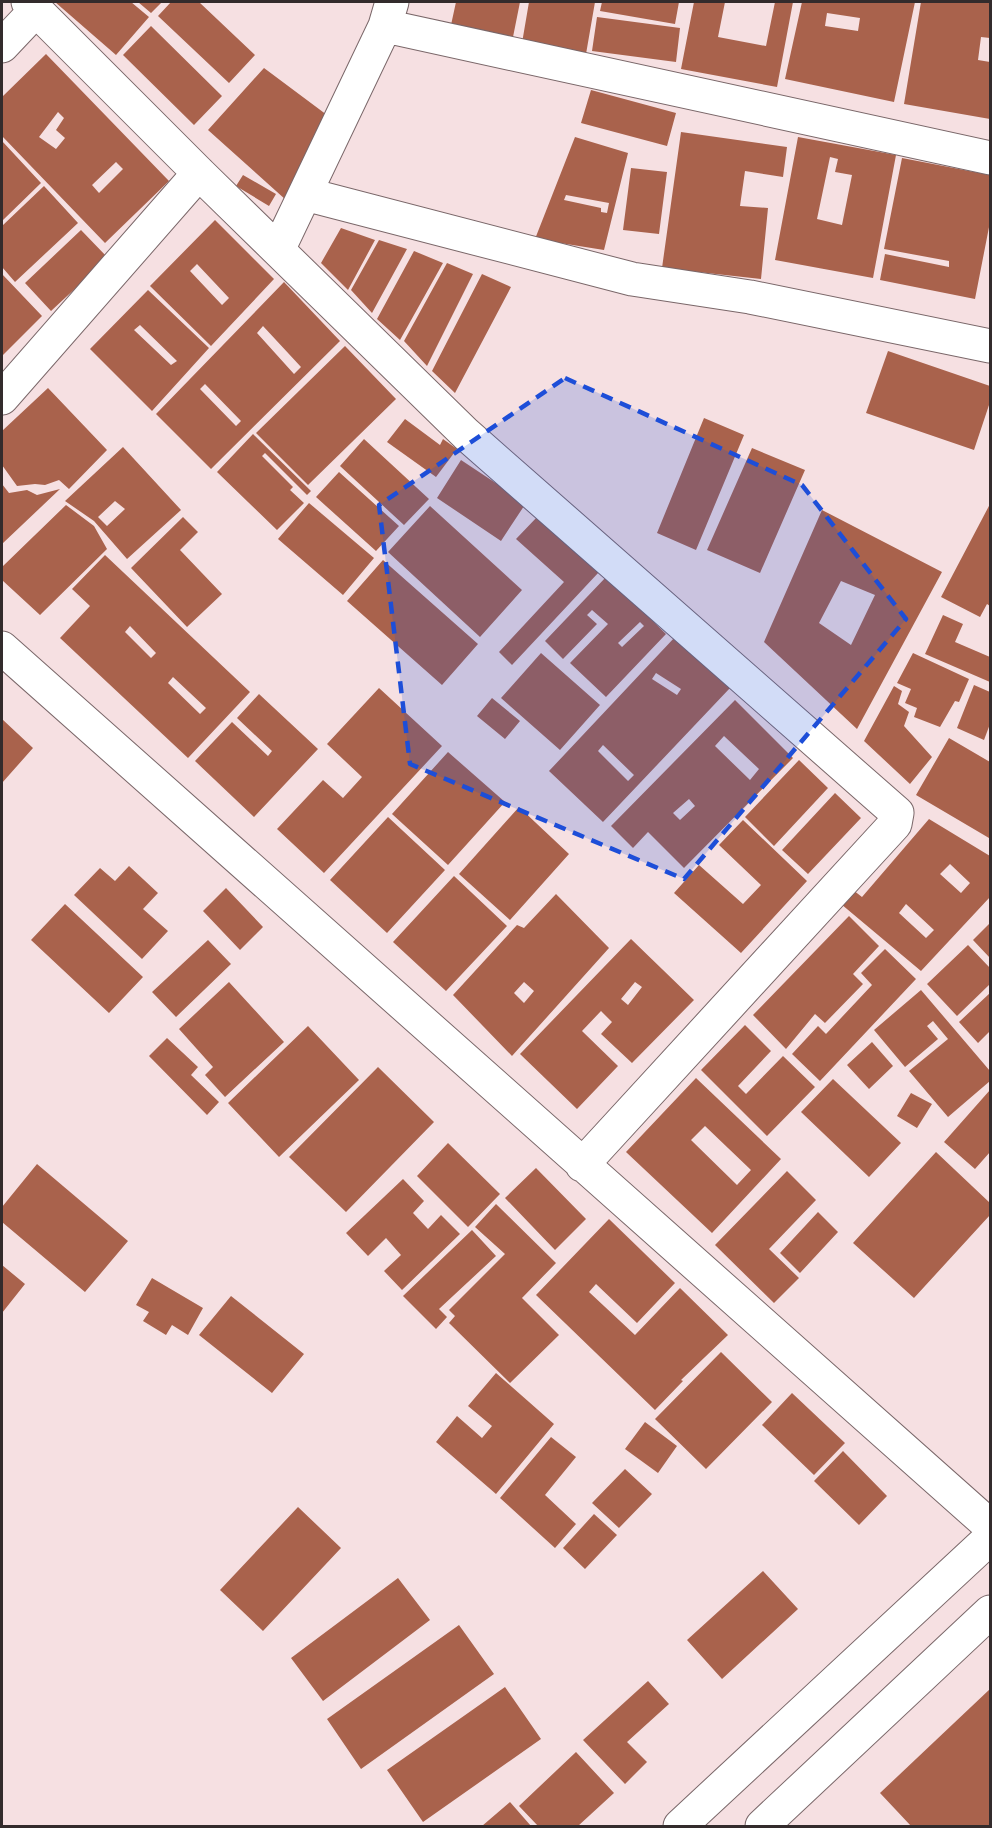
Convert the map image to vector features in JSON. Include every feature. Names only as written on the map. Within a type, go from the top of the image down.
[{"type":"street","points":[[2,46],[32,6],[466,434],[897,813],[895,824],[582,1165]]},
{"type":"street","points":[[278,250],[388,14],[990,158]]},
{"type":"street","points":[[2,398],[199,173]]},
{"type":"street","points":[[306,194],[632,279],[750,297],[990,346]]},
{"type":"street","points":[[2,648],[990,1526]]},
{"type":"street","points":[[680,1827],[990,1538]]},
{"type":"street","points":[[762,1827],[990,1612]]},
{"type":"highlighted area","points":[[565,378],[802,485],[906,619],[684,879],[410,764],[379,505]]},
{"type":"building","points":[[55,2],[131,2],[149,17],[116,55]]},
{"type":"building","points":[[138,2],[162,2],[151,13]]},
{"type":"building","points":[[171,2],[199,2],[255,55],[229,83],[158,16]]},
{"type":"building","points":[[456,2],[520,2],[513,37],[451,25]]},
{"type":"building","points":[[529,2],[595,2],[586,54],[522,43]]},
{"type":"building","points":[[602,2],[679,2],[675,24],[600,11]]},
{"type":"building","points":[[694,2],[725,2],[718,37],[766,46],[775,2],[793,2],[777,87],[681,69]]},
{"type":"building","points":[[802,2],[915,2],[894,102],[785,79]],"holes":[[[827,13],[860,18],[858,31],[825,26]]]},
{"type":"building","points":[[921,2],[990,2],[990,38],[981,37],[978,60],[990,62],[990,119],[904,104]]},
{"type":"building","points":[[597,17],[680,28],[676,62],[592,51]]},
{"type":"building","points":[[151,26],[222,96],[194,125],[123,55]]},
{"type":"building","points":[[46,54],[169,181],[105,243],[2,136],[2,97]],"holes":[[[58,112],[64,118],[56,130],[65,138],[56,149],[39,137]],[[116,162],[123,169],[99,193],[92,185]]]},
{"type":"building","points":[[264,68],[331,118],[286,200],[208,130]]},
{"type":"building","points":[[591,90],[676,113],[667,146],[581,123]]},
{"type":"building","points":[[681,132],[787,147],[783,177],[745,171],[740,206],[768,208],[761,279],[662,268]]},
{"type":"building","points":[[575,137],[628,153],[604,250],[535,239]],"holes":[[[566,195],[609,203],[607,213],[601,212],[601,208],[564,200]]]},
{"type":"building","points":[[798,137],[896,155],[873,278],[775,260]],"holes":[[[830,157],[838,159],[835,172],[852,175],[842,225],[817,219]]]},
{"type":"building","points":[[2,141],[41,183],[2,221]]},
{"type":"building","points":[[902,158],[990,175],[990,222],[975,299],[880,280],[885,254],[949,267],[949,261],[884,249]]},
{"type":"building","points":[[631,168],[667,172],[659,234],[623,230]]},
{"type":"building","points":[[243,175],[276,194],[269,206],[236,186]]},
{"type":"building","points":[[44,186],[78,223],[15,282],[2,267],[2,226]]},
{"type":"building","points":[[215,220],[274,279],[211,346],[150,286]],"holes":[[[197,264],[229,298],[222,305],[190,271]]]},
{"type":"building","points":[[341,228],[375,240],[348,290],[321,263]]},
{"type":"building","points":[[81,230],[108,258],[51,311],[25,283]]},
{"type":"building","points":[[379,240],[407,249],[372,313],[351,290]]},
{"type":"building","points":[[414,251],[443,263],[400,340],[377,319]]},
{"type":"building","points":[[447,263],[473,274],[427,366],[404,341]]},
{"type":"building","points":[[2,274],[42,316],[2,356]]},
{"type":"building","points":[[482,274],[511,287],[455,393],[432,371]]},
{"type":"building","points":[[284,282],[340,341],[211,469],[156,414]],"holes":[[[263,326],[301,367],[294,374],[257,333]],[[205,384],[241,421],[236,426],[200,389]]]},
{"type":"building","points":[[148,290],[209,348],[152,411],[90,349]],"holes":[[[140,325],[177,361],[171,365],[134,330]]]},
{"type":"building","points":[[345,346],[396,399],[308,485],[256,433]]},
{"type":"building","points":[[888,351],[990,386],[990,402],[974,450],[866,413]]},
{"type":"building","points":[[48,388],[107,450],[69,489],[59,480],[45,485],[17,486],[2,465],[2,431]]},
{"type":"building","points":[[704,418],[744,435],[696,550],[657,533]]},
{"type":"building","points":[[405,419],[440,445],[443,439],[457,449],[436,477],[387,442]]},
{"type":"building","points":[[253,434],[311,491],[307,495],[265,453],[262,456],[293,487],[290,490],[304,503],[277,530],[217,472]]},
{"type":"building","points":[[364,439],[429,499],[404,525],[340,466]]},
{"type":"building","points":[[123,447],[181,510],[127,559],[94,521],[65,501]],"holes":[[[115,501],[125,509],[107,526],[98,517]]]},
{"type":"building","points":[[752,448],[805,470],[760,573],[707,550]]},
{"type":"building","points":[[461,460],[526,503],[501,541],[437,498]]},
{"type":"building","points":[[339,472],[399,526],[376,551],[316,497]]},
{"type":"building","points":[[2,484],[9,493],[27,490],[37,495],[60,489],[2,544]]},
{"type":"building","points":[[309,503],[374,558],[343,595],[278,539]]},
{"type":"building","points":[[990,504],[990,606],[987,604],[980,617],[941,597]]},
{"type":"building","points":[[66,505],[94,526],[107,549],[40,615],[2,580],[2,567]]},
{"type":"building","points":[[430,506],[522,590],[480,637],[388,552]]},
{"type":"building","points":[[822,510],[942,572],[857,729],[764,642]],"holes":[[[841,581],[875,595],[851,645],[819,623]]]},
{"type":"building","points":[[538,516],[599,572],[512,665],[499,652],[564,582],[516,539]]},
{"type":"building","points":[[183,517],[198,532],[180,550],[222,594],[187,627],[131,568]]},
{"type":"building","points":[[105,555],[250,692],[188,758],[60,638],[90,606],[72,589]],"holes":[[[130,626],[156,653],[151,658],[125,632]],[[173,677],[206,708],[200,714],[168,683]]]},
{"type":"building","points":[[383,560],[478,644],[442,685],[347,601]]},
{"type":"building","points":[[607,576],[666,634],[606,697],[570,663],[608,624],[592,610],[587,615],[597,624],[563,659],[545,641]],"holes":[[[640,622],[644,626],[622,647],[618,643]]]},
{"type":"building","points":[[943,615],[963,624],[955,642],[990,657],[990,682],[925,654]]},
{"type":"building","points":[[675,637],[730,688],[603,822],[549,771]],"holes":[[[656,673],[681,689],[677,695],[652,679]],[[603,745],[634,775],[628,781],[598,751]]]},
{"type":"building","points":[[541,653],[600,705],[560,750],[501,698]]},
{"type":"building","points":[[913,653],[969,679],[959,702],[955,701],[940,727],[914,717],[917,708],[905,703],[911,689],[897,683]]},
{"type":"building","points":[[974,685],[990,692],[990,724],[984,740],[957,728]]},
{"type":"building","points":[[894,686],[902,691],[898,704],[909,712],[904,726],[932,757],[910,784],[864,741]]},
{"type":"building","points":[[379,688],[442,746],[324,873],[277,829],[323,780],[343,798],[362,777],[327,744]]},
{"type":"building","points":[[259,694],[318,749],[254,817],[195,761],[232,722],[268,756],[272,751],[237,718]]},
{"type":"building","points":[[492,698],[520,721],[505,739],[477,716]]},
{"type":"building","points":[[735,700],[793,758],[684,868],[648,832],[633,848],[611,826]],"holes":[[[724,736],[759,769],[750,780],[715,746]],[[689,799],[695,806],[680,820],[673,813]]]},
{"type":"building","points":[[2,719],[33,748],[2,783]]},
{"type":"building","points":[[949,738],[990,762],[989,838],[916,795]]},
{"type":"building","points":[[448,752],[505,802],[448,865],[392,814]]},
{"type":"building","points":[[799,760],[828,788],[774,846],[745,817]]},
{"type":"building","points":[[835,793],[861,818],[808,874],[782,850]]},
{"type":"building","points":[[519,807],[569,854],[510,920],[459,874]]},
{"type":"building","points":[[388,817],[445,870],[387,933],[330,880]]},
{"type":"building","points":[[929,819],[990,856],[990,897],[921,971],[841,904],[853,890],[862,897]],"holes":[[[950,864],[970,883],[961,893],[940,874]],[[906,904],[934,930],[926,938],[899,913]]]},
{"type":"building","points":[[743,820],[807,881],[741,953],[674,893],[699,865],[743,904],[761,885],[719,845]]},
{"type":"building","points":[[129,866],[158,893],[143,909],[168,931],[142,959],[74,895],[100,868],[115,881]]},
{"type":"building","points":[[454,876],[507,926],[446,991],[393,942]]},
{"type":"building","points":[[226,888],[263,927],[240,950],[203,911]]},
{"type":"building","points":[[556,894],[609,948],[512,1056],[453,995],[517,925],[524,928]],"holes":[[[524,982],[534,991],[524,1003],[514,993]]]},
{"type":"building","points":[[65,904],[143,977],[109,1013],[31,940]]},
{"type":"building","points":[[849,916],[879,946],[853,974],[863,984],[825,1023],[815,1014],[786,1049],[753,1015]]},
{"type":"building","points":[[990,923],[990,958],[973,940]]},
{"type":"building","points":[[631,939],[694,1000],[632,1063],[601,1034],[612,1022],[601,1011],[582,1031],[618,1066],[577,1109],[520,1054]],"holes":[[[635,982],[642,987],[628,1005],[621,999]]]},
{"type":"building","points":[[208,940],[231,964],[176,1017],[152,992]]},
{"type":"building","points":[[968,945],[990,968],[990,984],[957,1016],[927,984]]},
{"type":"building","points":[[885,949],[916,979],[820,1081],[792,1054],[818,1026],[826,1034],[872,985],[861,973]]},
{"type":"building","points":[[229,982],[284,1042],[225,1097],[205,1075],[213,1067],[179,1029]]},
{"type":"building","points":[[921,990],[990,1071],[990,1081],[948,1117],[909,1071],[948,1039],[933,1021],[927,1026],[938,1039],[905,1067],[874,1030]]},
{"type":"building","points":[[990,993],[990,1031],[978,1043],[959,1022]]},
{"type":"building","points":[[745,1025],[771,1051],[738,1086],[746,1094],[783,1056],[815,1087],[767,1136],[701,1070]]},
{"type":"building","points":[[308,1026],[359,1080],[279,1157],[228,1103]]},
{"type":"building","points":[[167,1038],[198,1067],[191,1075],[219,1102],[207,1115],[149,1056]]},
{"type":"building","points":[[872,1042],[893,1066],[869,1089],[847,1065]]},
{"type":"building","points":[[378,1067],[434,1122],[346,1212],[289,1157]]},
{"type":"building","points":[[696,1078],[781,1159],[712,1233],[626,1152]],"holes":[[[705,1126],[751,1170],[737,1185],[691,1140]]]},
{"type":"building","points":[[833,1079],[901,1143],[869,1177],[801,1112]]},
{"type":"building","points":[[990,1090],[990,1152],[975,1169],[944,1142]]},
{"type":"building","points":[[911,1093],[932,1104],[917,1128],[897,1116]]},
{"type":"building","points":[[448,1143],[500,1194],[468,1227],[417,1176]]},
{"type":"building","points":[[936,1152],[990,1203],[990,1215],[914,1298],[853,1243]]},
{"type":"building","points":[[37,1164],[128,1241],[85,1292],[2,1222],[2,1207]]},
{"type":"building","points":[[536,1168],[586,1219],[555,1250],[505,1198]]},
{"type":"building","points":[[787,1171],[816,1200],[769,1249],[799,1278],[774,1303],[715,1245]]},
{"type":"building","points":[[403,1179],[424,1201],[413,1213],[428,1229],[441,1215],[460,1234],[402,1290],[384,1271],[401,1255],[386,1238],[368,1256],[346,1233]]},
{"type":"building","points":[[496,1204],[556,1263],[522,1298],[559,1335],[510,1383],[449,1323],[455,1316],[449,1310],[505,1254],[475,1227]]},
{"type":"building","points":[[818,1212],[838,1232],[800,1273],[780,1253]]},
{"type":"building","points":[[609,1219],[675,1283],[637,1323],[596,1284],[589,1292],[635,1335],[680,1288],[728,1335],[681,1380],[683,1381],[655,1410],[536,1295]]},
{"type":"building","points":[[472,1230],[496,1256],[439,1309],[447,1317],[436,1329],[403,1296]]},
{"type":"building","points":[[2,1265],[25,1284],[2,1313]]},
{"type":"building","points":[[152,1278],[203,1308],[188,1335],[172,1325],[166,1335],[143,1321],[149,1312],[136,1305]]},
{"type":"building","points":[[231,1296],[304,1354],[272,1393],[199,1335]]},
{"type":"building","points":[[721,1352],[772,1402],[706,1469],[655,1419]]},
{"type":"building","points":[[496,1373],[554,1424],[496,1494],[436,1442],[457,1416],[482,1438],[492,1426],[468,1406]]},
{"type":"building","points":[[792,1393],[845,1443],[814,1475],[762,1425]]},
{"type":"building","points":[[645,1422],[677,1446],[658,1473],[625,1449]]},
{"type":"building","points":[[551,1437],[576,1457],[545,1495],[576,1524],[555,1548],[500,1498]]},
{"type":"building","points":[[843,1451],[887,1496],[859,1525],[814,1481]]},
{"type":"building","points":[[625,1469],[652,1494],[619,1528],[592,1503]]},
{"type":"building","points":[[298,1507],[341,1548],[263,1631],[220,1590]]},
{"type":"building","points":[[594,1514],[617,1535],[585,1569],[563,1548]]},
{"type":"building","points":[[763,1571],[798,1609],[722,1679],[687,1640]]},
{"type":"building","points":[[398,1578],[430,1620],[323,1701],[291,1658]]},
{"type":"building","points":[[459,1625],[494,1674],[361,1769],[327,1719]]},
{"type":"building","points":[[648,1681],[669,1704],[627,1742],[647,1762],[625,1784],[583,1740]]},
{"type":"building","points":[[505,1687],[541,1739],[423,1822],[387,1770]]},
{"type":"building","points":[[990,1689],[990,1826],[911,1826],[880,1793]]},
{"type":"building","points":[[576,1752],[614,1793],[578,1826],[538,1826],[519,1806]]},
{"type":"building","points":[[510,1802],[531,1826],[482,1826]]}]
